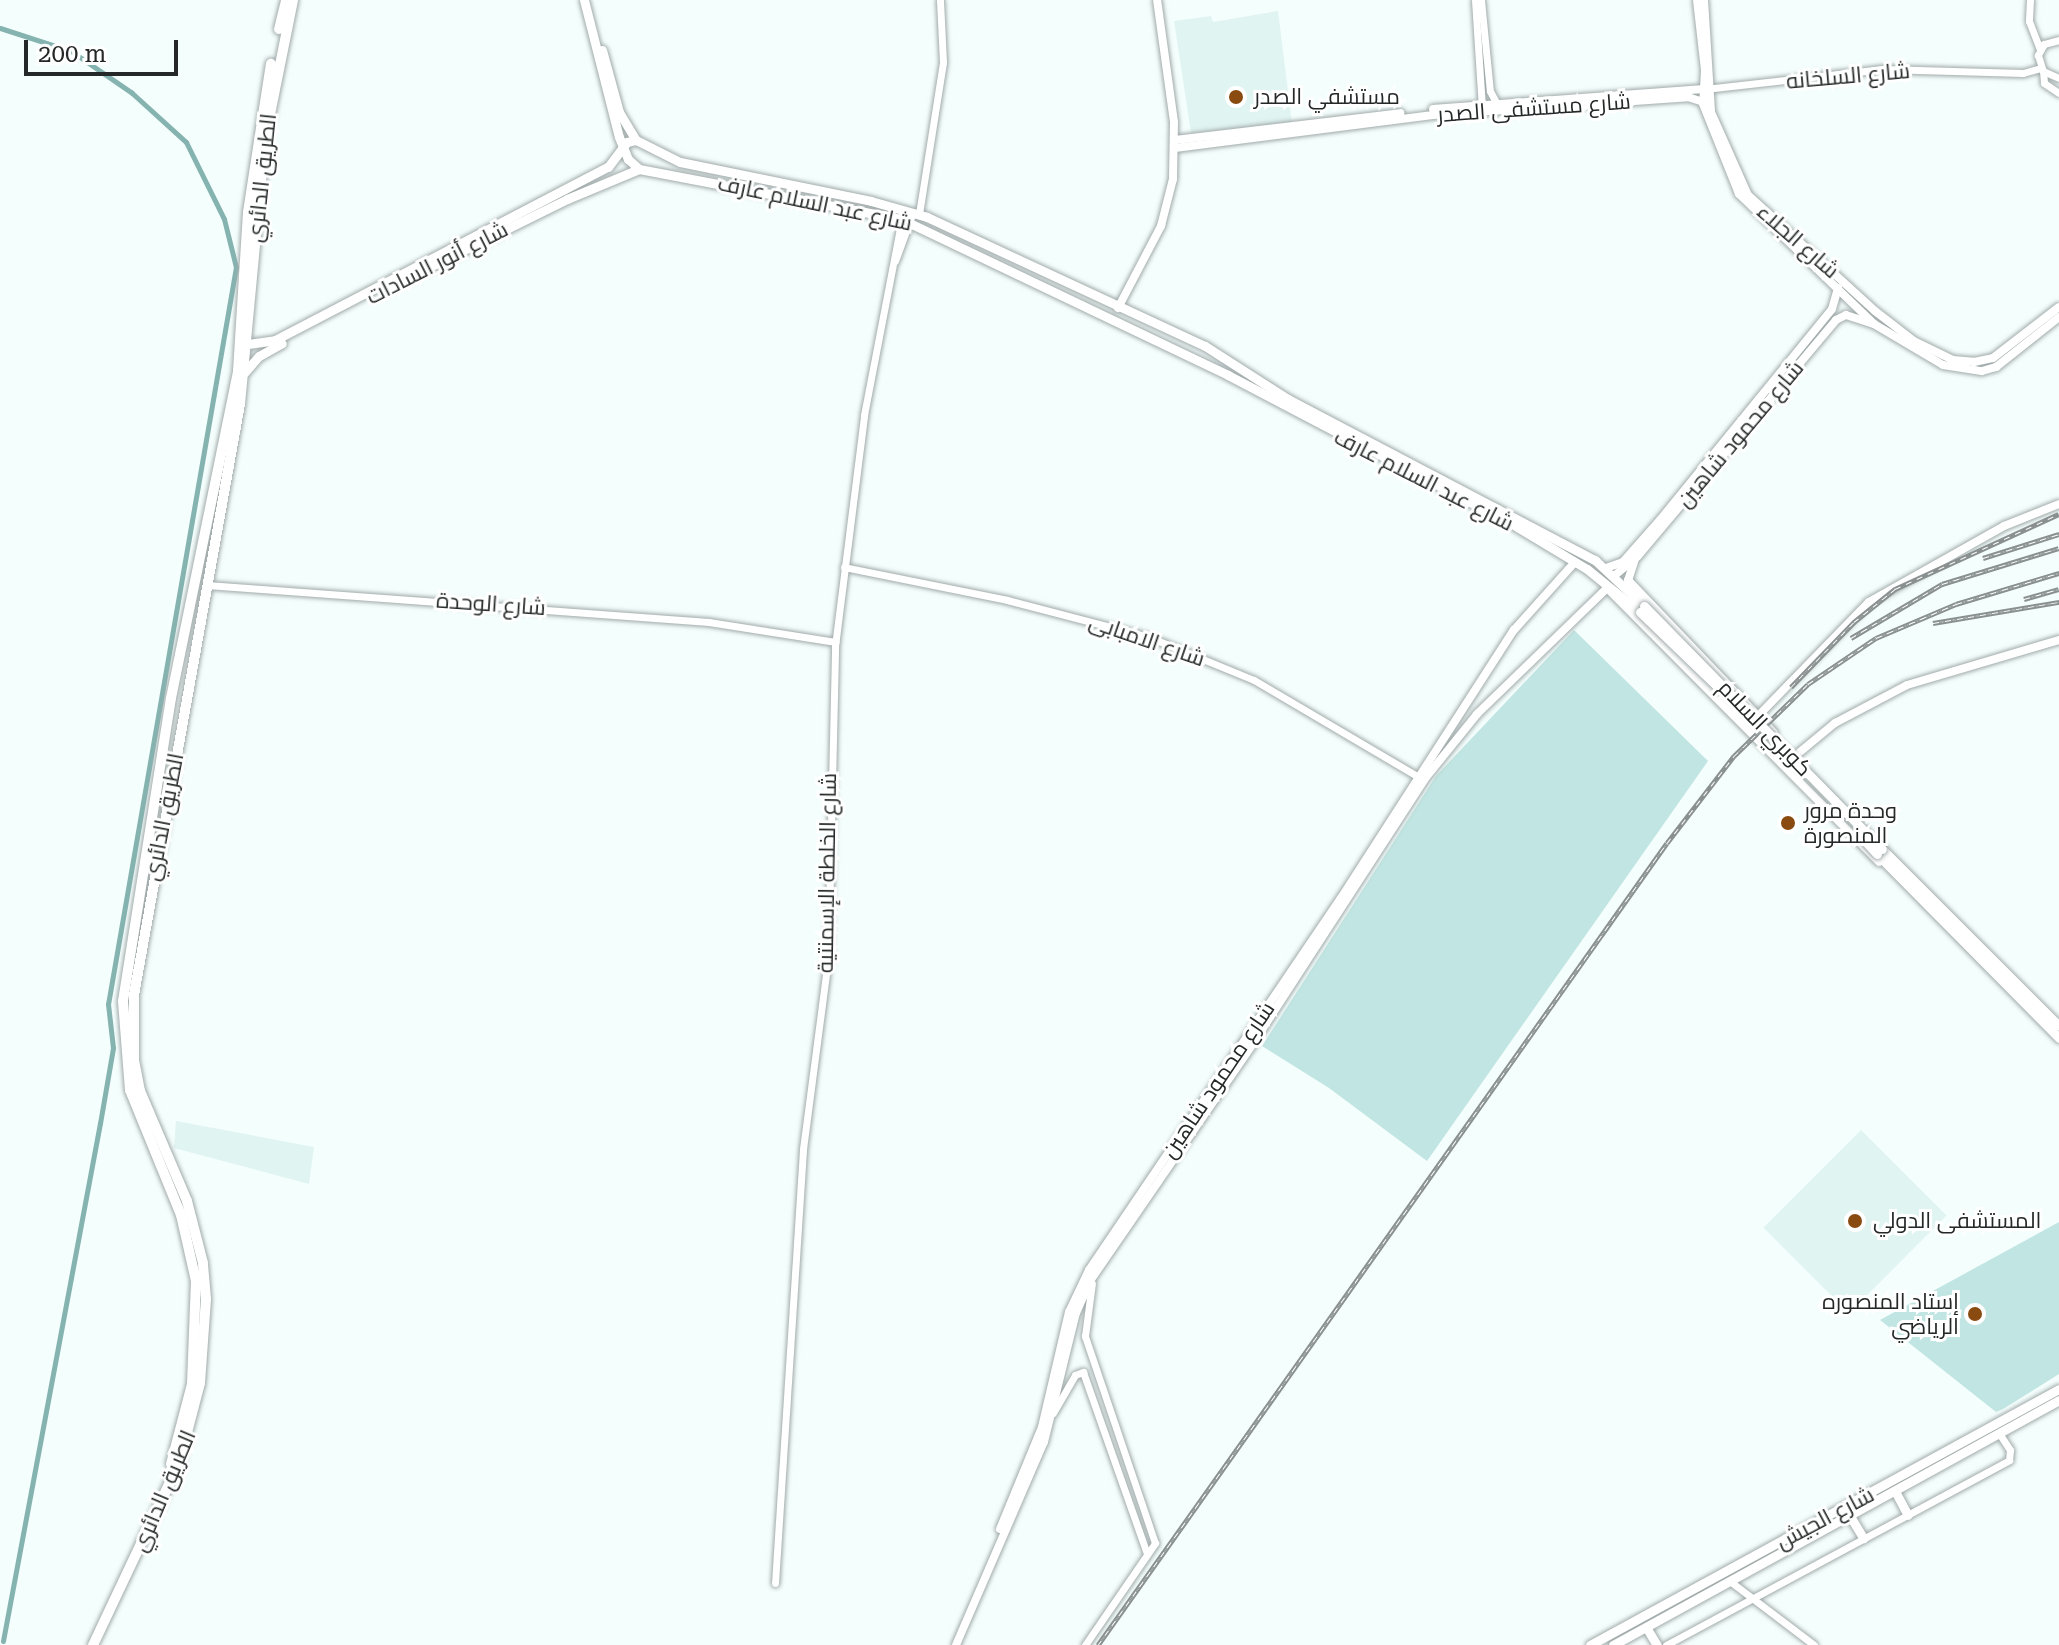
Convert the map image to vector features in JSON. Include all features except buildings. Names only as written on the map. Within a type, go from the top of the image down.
[{"type":"highway","name":"الطريق الدائري","points":[[106,1610],[178,1446],[194,1358],[197,1298],[190,1248],[175,1199],[134,1104],[124,1055],[129,950],[171,698],[238,371],[249,203],[264,96],[286,0]]},
{"type":"highway","name":"الطريق الدائري","points":[[106,1610],[191,1433],[202,1365],[206,1299],[198,1238],[144,1104],[133,1044],[136,971],[244,373],[265,139],[293,0]]},
{"type":"highway","points":[[171,698],[178,703],[186,700]]},
{"type":"highway","points":[[165,744],[171,740],[177,747]]},
{"type":"highway","points":[[86,1645],[106,1610]]},
{"type":"highway","points":[[93,1645],[106,1610]]},
{"type":"main road","points":[[586,0],[617,106],[636,140],[627,142],[624,151]]},
{"type":"main road","points":[[586,0],[624,151],[639,169]]},
{"type":"main road","points":[[1118,308],[1167,210],[1175,144],[1157,0]]},
{"type":"main road","name":"شارع الجلاء","points":[[1697,0],[1711,112],[1743,201],[1858,293],[1913,344]]},
{"type":"main road","name":"شارع الجلاء","points":[[1704,0],[1707,89],[1703,102],[1724,149]]},
{"type":"main road","name":"شارع مستشفى الصدر","points":[[1502,108],[1707,89]]},
{"type":"main road","name":"شارع مستشفى الصدر","points":[[1175,144],[1479,109],[1688,97],[1703,102]]},
{"type":"main road","name":"شارع عبد السلام عارف","points":[[636,140],[669,157],[909,215],[1181,336],[1222,356],[1288,399],[1606,568],[1614,576]]},
{"type":"main road","name":"شارع أنور السادات","points":[[244,373],[269,346],[615,163],[624,151]]},
{"type":"main road","points":[[666,172],[669,157]]},
{"type":"main road","points":[[615,163],[622,175]]},
{"type":"main road","name":"شارع أنور السادات","points":[[248,344],[269,346],[529,217],[639,169]]},
{"type":"main road","name":"شارع عبد السلام عارف","points":[[639,169],[909,215],[1228,375],[1575,562],[1607,588],[1785,765],[1876,849]]},
{"type":"main road","name":"شارع الجلاء","points":[[1780,229],[1874,324]]},
{"type":"main road","name":"شارع محمود شاهين","points":[[1614,576],[1635,559],[1832,309],[1838,288]]},
{"type":"main road","points":[[1874,324],[1953,360],[1988,360],[2059,307]]},
{"type":"main road","name":"شارع محمود شاهين","points":[[1606,568],[1628,557],[1838,317],[1874,324]]},
{"type":"main road","points":[[1913,344],[1943,365],[1989,370],[2059,317]]},
{"type":"main road","points":[[1181,336],[1204,354],[1197,361]]},
{"type":"main road","points":[[1222,356],[1216,362],[1228,375]]},
{"type":"main road","points":[[1758,716],[1869,602],[2004,526],[2059,504]]},
{"type":"main road","points":[[1635,559],[1628,580],[1795,755],[1876,849]]},
{"type":"main road","name":"شارع محمود شاهين","points":[[953,1645],[1053,1413],[1076,1313],[1095,1273],[1344,899],[1519,623],[1575,562]]},
{"type":"main road","name":"كوبري السلام","points":[[1614,576],[1642,609],[1876,849],[1914,882],[2059,1026]]},
{"type":"main road","name":"شارع محمود شاهين","points":[[1421,778],[1489,701],[1607,588]]},
{"type":"main road","name":"كوبري السلام","points":[[1607,588],[1622,594],[1642,609]]},
{"type":"main road","points":[[1785,765],[1835,723],[1907,685],[2059,640]]},
{"type":"main road","points":[[1696,675],[1707,661]]},
{"type":"main road","points":[[1477,692],[1489,701]]},
{"type":"main road","points":[[1737,716],[1748,705]]},
{"type":"main road","name":"كوبري السلام","points":[[1876,849],[1901,881],[2059,1038]]},
{"type":"main road","name":"شارع محمود شاهين","points":[[953,1645],[1038,1438],[1077,1290],[1273,1006]]},
{"type":"main road","name":"شارع الجيش","points":[[1843,1516],[2059,1389]]},
{"type":"main road","name":"شارع الجيش","points":[[1590,1645],[1895,1491],[2059,1400]]},
{"type":"main road","points":[[1895,1491],[1908,1515]]},
{"type":"main road","points":[[1843,1516],[1863,1538]]},
{"type":"main road","name":"شارع الجيش","points":[[1613,1645],[1731,1582],[1825,1524]]},
{"type":"main road","points":[[1646,1627],[1657,1645]]},
{"type":"street","name":"شارع الخلطة الإسمنتية","points":[[775,1583],[803,1149],[828,960],[835,642],[864,415],[894,263],[909,215],[943,62],[940,0]]},
{"type":"street","points":[[1478,0],[1487,92],[1479,109]]},
{"type":"street","points":[[2030,0],[2029,21],[2040,49],[2044,83],[2059,93]]},
{"type":"street","points":[[2040,49],[2059,40]]},
{"type":"street","name":"شارع السلخانه","points":[[1707,89],[1879,69],[2023,73],[2042,70]]},
{"type":"street","points":[[2042,70],[2059,78]]},
{"type":"street","points":[[1487,92],[1502,108]]},
{"type":"street","name":"شارع الامبابى","points":[[844,567],[1007,600],[1158,641],[1254,680],[1421,778]]},
{"type":"street","name":"شارع الوحدة","points":[[207,585],[462,600],[774,631],[835,642]]},
{"type":"street","points":[[1085,1645],[1155,1543],[1085,1336],[1095,1273]]},
{"type":"street","points":[[1053,1413],[1075,1375],[1083,1372],[1147,1554]]},
{"type":"street","name":"شارع الجيش","points":[[1666,1645],[2009,1460],[2010,1450],[1999,1433]]},
{"type":"street","points":[[1731,1582],[1814,1645]]},
{"type":"street","points":[[1770,1589],[1766,1603],[1775,1614]]},
{"type":"shaded area","name":"مستشفي الصدر","points":[[1278,11],[1292,123],[1191,133],[1174,21],[1211,16],[1213,22]]},
{"type":"shaded area","points":[[1574,630],[1708,761],[1427,1161],[1329,1088],[1262,1046],[1436,776]]},
{"type":"shaded area","points":[[176,1121],[314,1147],[309,1184],[174,1148]]},
{"type":"shaded area","name":"المستشفى الدولي","points":[[1861,1130],[1947,1216],[1849,1313],[1763,1228]]},
{"type":"shaded area","name":"إستاد المنصوره الرياضي","points":[[2059,1222],[2059,1374],[2003,1409],[1996,1412],[1880,1320]]},
{"type":"waterway","points":[[0,28],[71,51],[132,93],[186,142],[224,219],[236,267],[108,1004],[113,1048],[3,1641]]},
{"type":"railway","points":[[1791,687],[1854,622],[1895,589],[2059,514]]},
{"type":"railway","points":[[1983,558],[2059,534]]},
{"type":"railway","points":[[1851,638],[1942,584],[2059,548]]},
{"type":"railway","points":[[1098,1645],[1667,843],[1734,756],[1808,684],[1876,638],[1956,604],[2059,573]]},
{"type":"railway","points":[[2024,599],[2059,589]]},
{"type":"railway","points":[[1933,623],[2059,602]]},
{"type":"place","name":"مستشفي الصدر","points":[[1236,97]]},
{"type":"place","name":"وحدة مرور المنصورة","points":[[1788,823]]},
{"type":"place","name":"المستشفى الدولي","points":[[1855,1221]]},
{"type":"place","name":"إستاد المنصوره الرياضي","points":[[1975,1314]]}]
